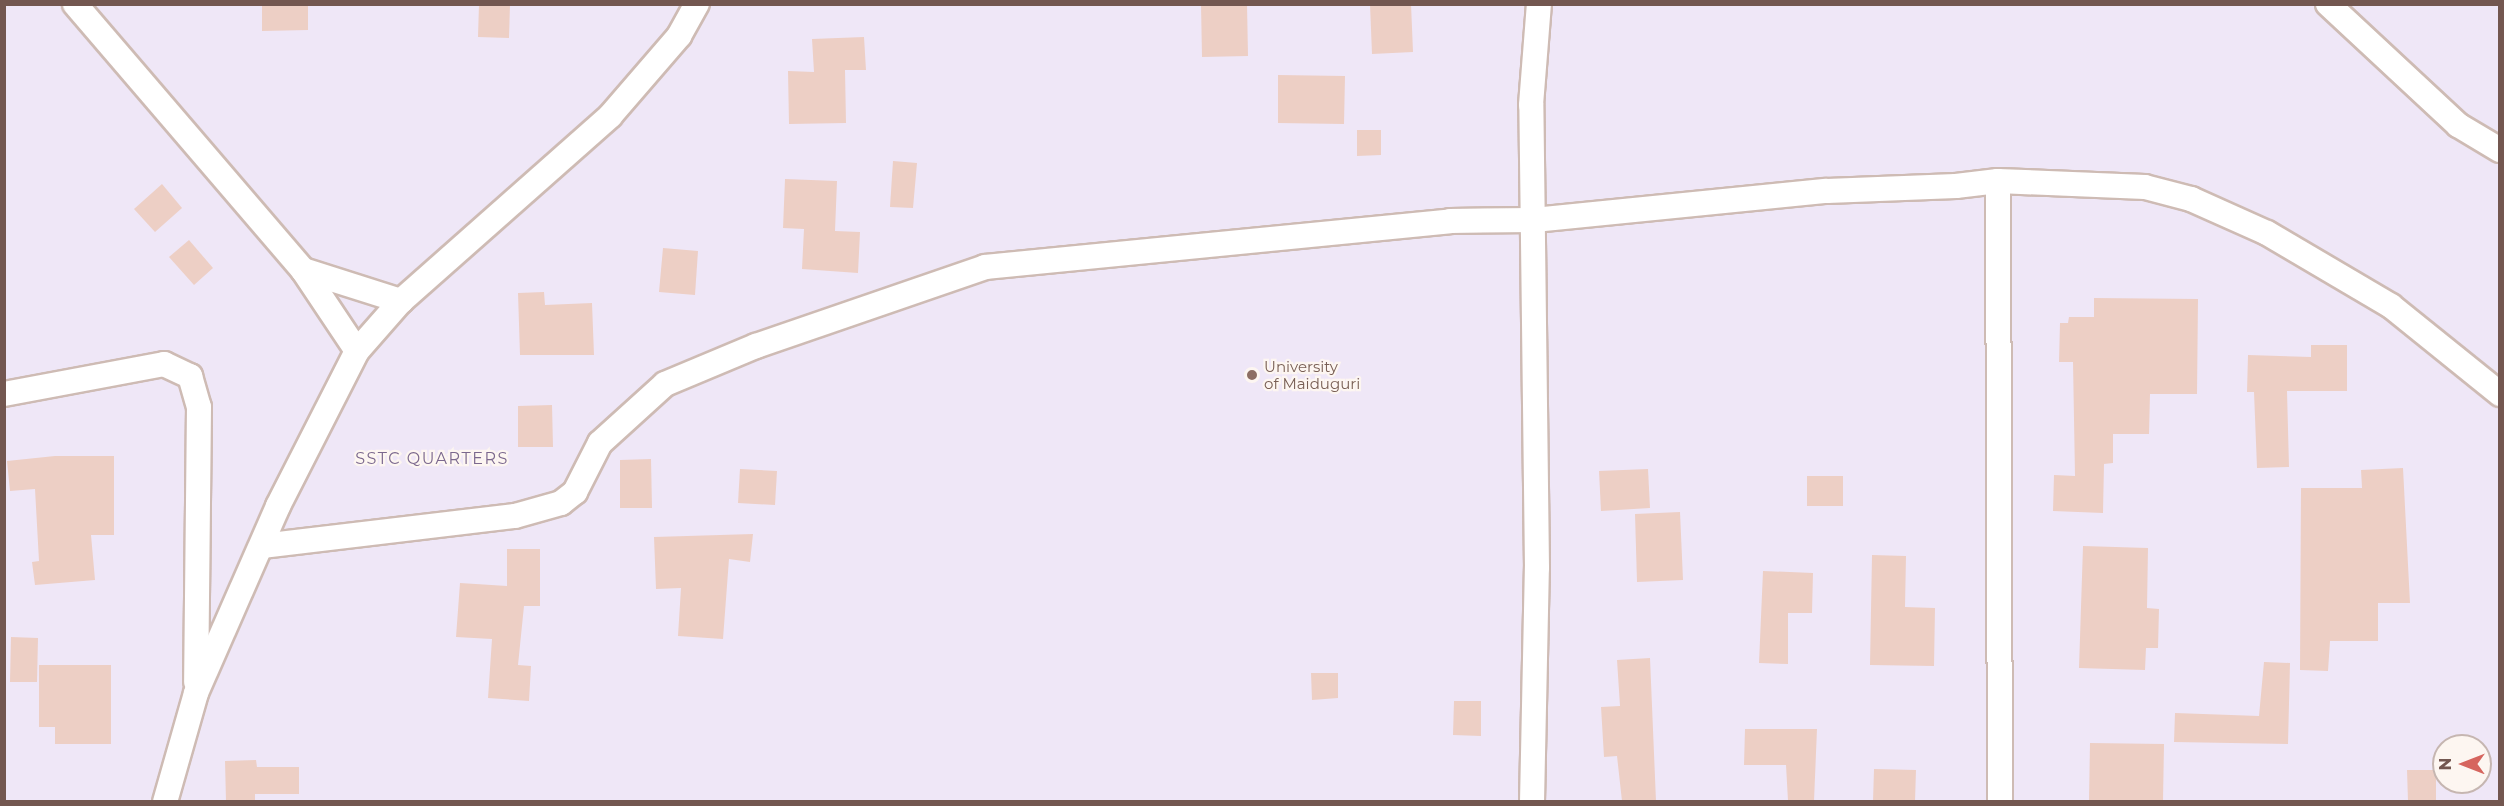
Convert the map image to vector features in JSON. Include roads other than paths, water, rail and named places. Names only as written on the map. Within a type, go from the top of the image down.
[{"type":"street","points":[[75,4],[303,270],[357,351]]},
{"type":"street","points":[[165,801],[196,693],[278,506],[357,351],[401,301],[610,116],[679,36],[697,4]]},
{"type":"street","points":[[1532,801],[1537,568],[1531,105],[1539,4]]},
{"type":"street","points":[[2328,4],[2458,125],[2499,150]]},
{"type":"street","points":[[1998,181],[2000,801]]},
{"type":"street","points":[[262,546],[515,516],[561,503],[575,492],[600,442],[665,384],[756,346],[986,267],[1450,221],[1534,220],[1827,190],[1956,186],[1998,181],[2145,187],[2191,199],[2267,233],[2391,306],[2499,394]]},
{"type":"street","points":[[303,270],[401,301]]},
{"type":"street","points":[[4,394],[164,364],[190,376],[199,406],[196,693]]},
{"type":"place","name":"University of Maiduguri","points":[[1252,375]]},
{"type":"district","name":"SSTC QUARTERS","points":[[432,459]]}]
